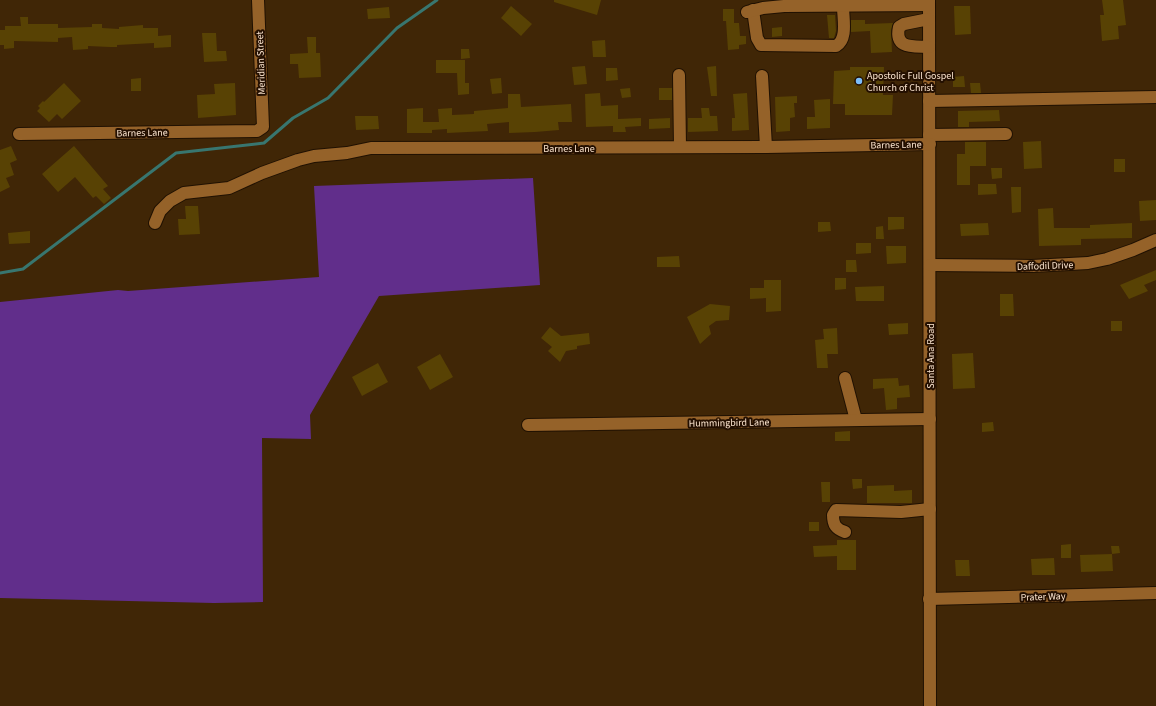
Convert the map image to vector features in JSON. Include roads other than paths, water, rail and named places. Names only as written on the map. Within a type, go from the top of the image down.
[{"type":"street","name":"Meridian Street","points":[[258,0],[262,126]]},
{"type":"street","name":"Santa Ana Road","points":[[843,6],[843,38],[836,46],[761,45],[750,11],[784,6],[843,6],[929,3],[930,706]]},
{"type":"street","points":[[929,19],[904,24],[899,27],[898,36],[904,45],[929,48]]},
{"type":"street","points":[[678,74],[680,147]]},
{"type":"street","points":[[762,76],[766,147]]},
{"type":"street","points":[[929,101],[1156,98]]},
{"type":"street","name":"Barnes Lane","points":[[19,134],[258,130],[263,128],[262,126]]},
{"type":"street","name":"Barnes Lane","points":[[155,223],[160,211],[170,200],[184,193],[229,188],[262,173],[298,160],[314,156],[347,153],[371,148],[766,147],[1006,134]]},
{"type":"street","name":"Daffodil Drive","points":[[930,265],[1032,266],[1088,263],[1107,259],[1156,240]]},
{"type":"street","points":[[845,378],[856,420]]},
{"type":"street","name":"Hummingbird Lane","points":[[528,425],[930,419]]},
{"type":"street","points":[[846,532],[839,530],[835,526],[833,515],[836,510],[901,512],[930,509]]},
{"type":"street","name":"Prater Way","points":[[929,599],[1156,593]]},
{"type":"waterway","points":[[0,273],[23,269],[176,153],[264,143],[293,118],[328,98],[397,28],[437,0]]},
{"type":"place","name":"Apostolic Full Gospel Church of Christ","points":[[859,81]]}]
